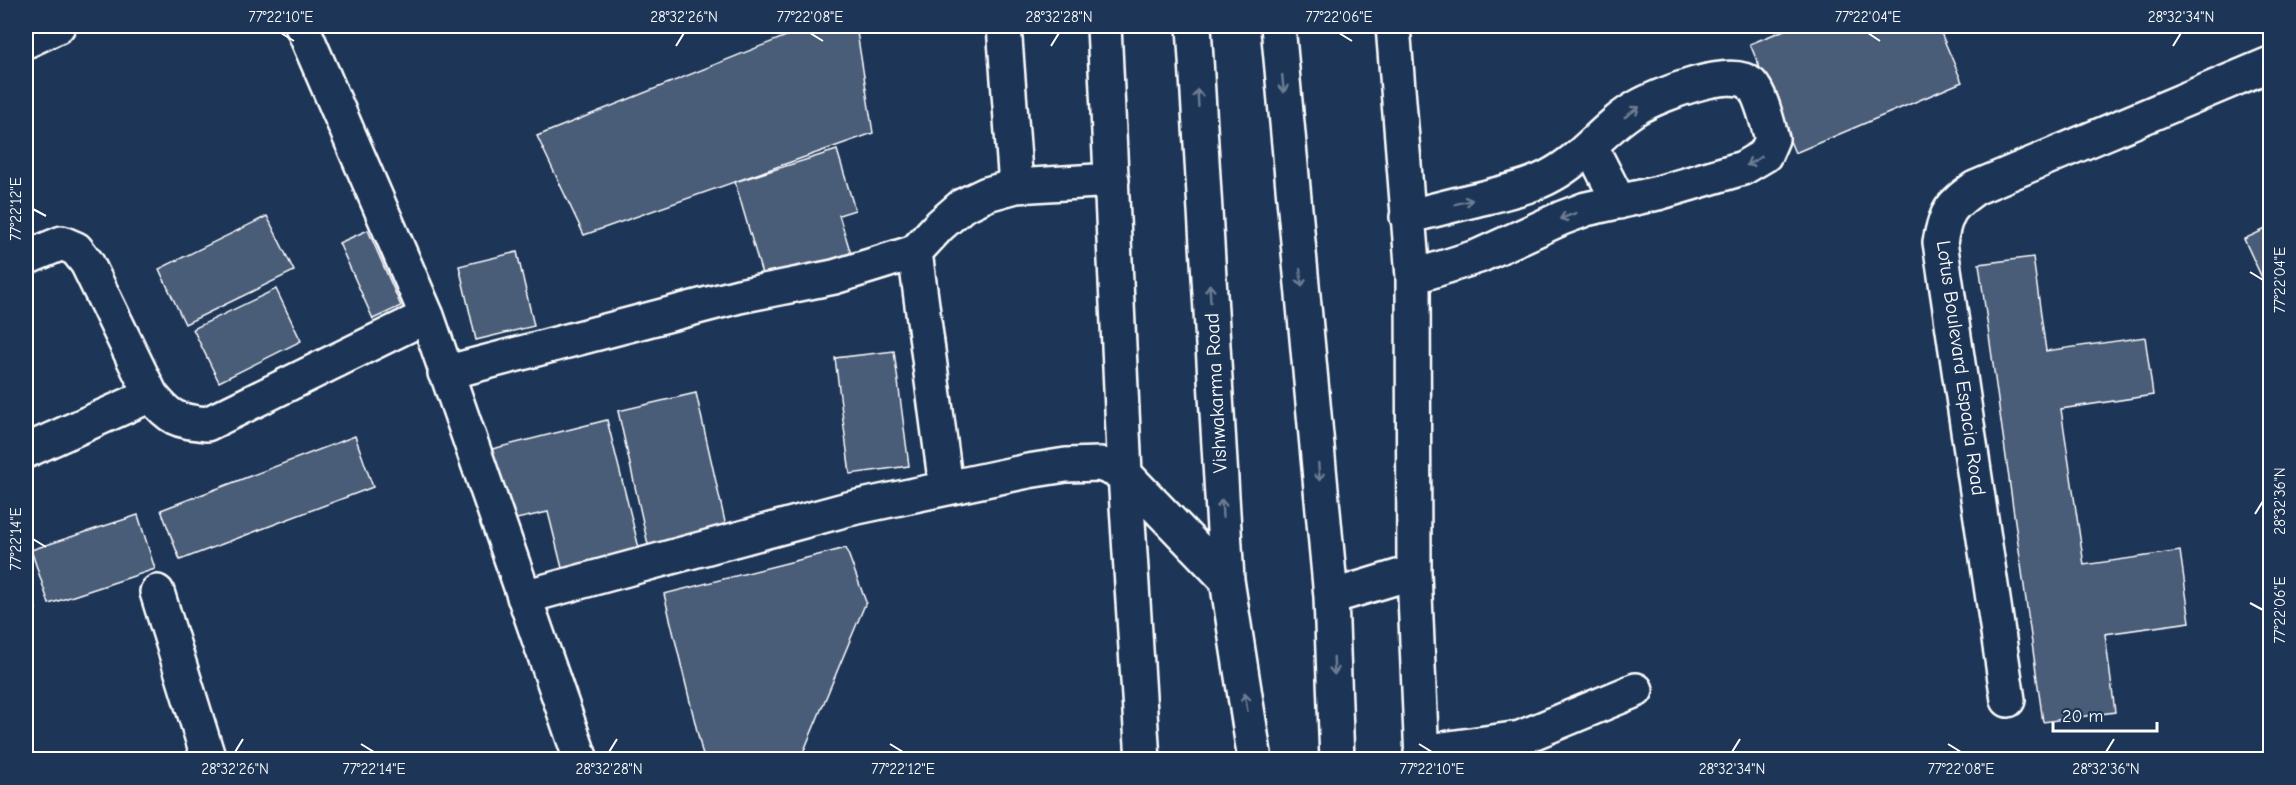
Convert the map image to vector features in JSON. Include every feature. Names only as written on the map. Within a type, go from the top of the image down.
[{"type":"street","points":[[26,41],[58,26]]},
{"type":"street","points":[[302,26],[427,316],[524,597],[571,757]]},
{"type":"street","points":[[1004,26],[1016,186]]},
{"type":"street","points":[[1104,26],[1088,182],[1113,469],[1143,759]]},
{"type":"street","name":"Vishwakarma Road","points":[[1194,26],[1227,580],[1255,759]]},
{"type":"street","points":[[1278,26],[1331,597],[1337,759]]},
{"type":"street","points":[[1393,26],[1413,277],[1414,572],[1422,756],[1520,738],[1636,690]]},
{"type":"street","name":"Lotus Boulevard Espacia Road","points":[[2008,700],[1940,242],[1944,220],[1955,203],[1975,188],[2271,64]]},
{"type":"street","points":[[1407,217],[1530,185],[1552,176],[1591,147],[1638,106],[1707,80],[1731,77],[1742,79],[1751,85],[1757,95],[1772,139],[1770,147],[1760,159],[1743,168],[1658,193],[1586,209],[1479,256],[1413,277]]},
{"type":"street","points":[[1591,147],[1619,202]]},
{"type":"street","points":[[445,373],[739,296],[834,277],[915,252],[962,206],[987,194],[1016,186],[1088,182]]},
{"type":"street","points":[[26,258],[62,243],[76,249],[87,263],[151,395],[164,412],[182,421],[207,424],[427,316]]},
{"type":"street","points":[[915,252],[946,487]]},
{"type":"street","points":[[26,451],[151,395]]},
{"type":"street","points":[[524,597],[848,508],[1066,465],[1113,469],[1227,580]]},
{"type":"street","points":[[1331,597],[1414,572]]},
{"type":"street","points":[[158,592],[209,759]]},
{"type":"building","points":[[811,26],[856,26],[873,133],[584,235],[537,136]]},
{"type":"building","points":[[1794,26],[1938,26],[1962,82],[1795,153],[1750,44]]},
{"type":"building","points":[[837,150],[855,210],[839,215],[851,254],[764,281],[735,182]]},
{"type":"building","points":[[267,216],[294,271],[185,324],[159,269]]},
{"type":"building","points":[[2270,227],[2270,295],[2244,239]]},
{"type":"building","points":[[368,230],[401,306],[373,319],[339,243]]},
{"type":"building","points":[[517,252],[534,326],[476,340],[459,266]]},
{"type":"building","points":[[2033,257],[2046,351],[2145,337],[2153,395],[2061,409],[2084,565],[2180,551],[2190,622],[2105,634],[2115,712],[2043,722],[1979,264]]},
{"type":"building","points":[[276,289],[301,341],[219,382],[193,329]]},
{"type":"building","points":[[894,351],[909,466],[850,474],[835,358]]},
{"type":"building","points":[[696,393],[727,531],[649,549],[618,411]]},
{"type":"building","points":[[607,420],[640,552],[563,572],[548,512],[508,521],[480,452]]},
{"type":"building","points":[[355,436],[373,487],[180,560],[161,510]]},
{"type":"building","points":[[138,515],[155,569],[49,604],[31,550]]},
{"type":"building","points":[[846,548],[866,602],[800,760],[704,760],[664,594]]},
{"type":"building","points":[[26,578],[36,609],[26,612]]}]
